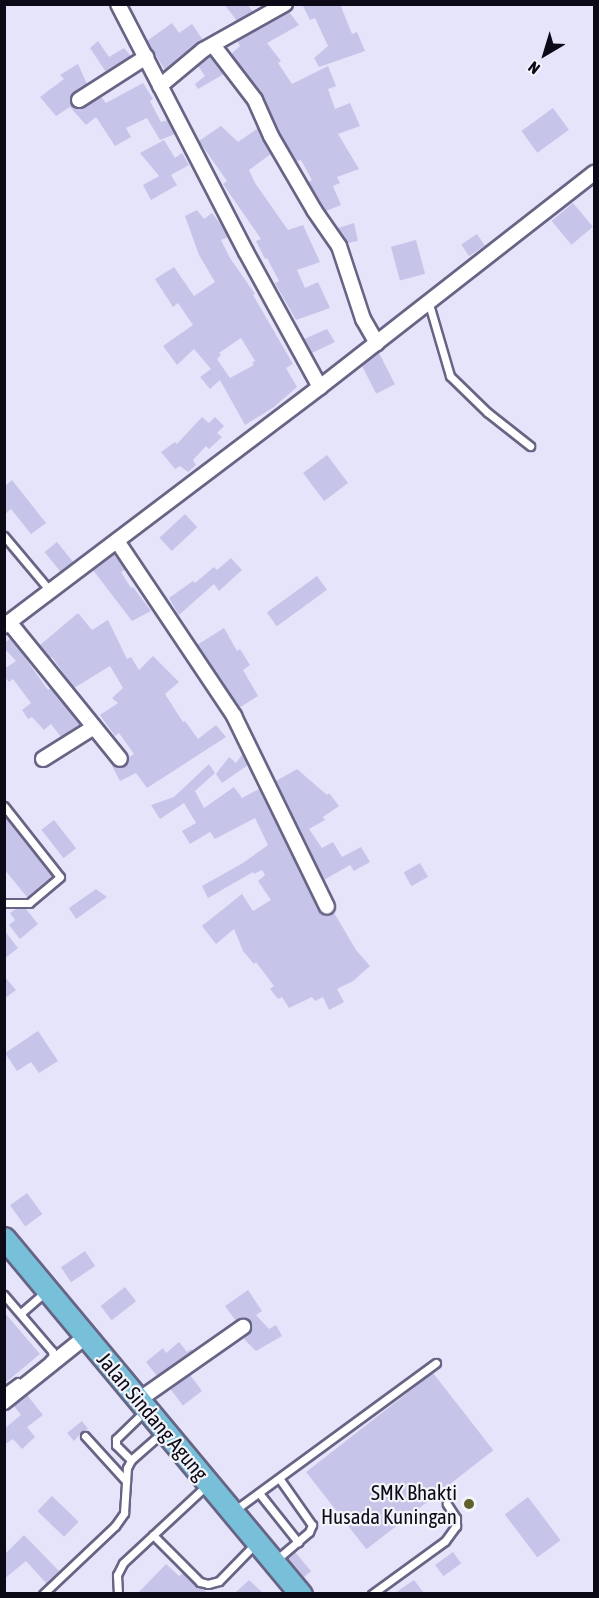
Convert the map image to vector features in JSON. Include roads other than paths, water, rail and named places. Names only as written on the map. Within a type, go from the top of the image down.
[{"type":"main road","name":"Jalan Sindang Agung","points":[[4,1238],[302,1593]]},
{"type":"street","points":[[118,4],[320,387]]},
{"type":"street","points":[[160,86],[213,45],[285,4]]},
{"type":"street","points":[[213,45],[255,100],[271,136],[314,210],[339,246],[363,319],[378,343]]},
{"type":"street","points":[[79,100],[146,57]]},
{"type":"street","points":[[120,759],[7,624],[429,304],[594,173]]},
{"type":"street","points":[[117,541],[234,716],[327,907]]},
{"type":"street","points":[[43,759],[94,728]]},
{"type":"street","points":[[144,1404],[243,1326]]},
{"type":"street","points":[[4,1402],[85,1337]]},
{"type":"lane","points":[[429,304],[450,376],[487,412],[530,446]]},
{"type":"lane","points":[[4,536],[51,592]]},
{"type":"lane","points":[[4,806],[60,877],[29,903],[4,903]]},
{"type":"lane","points":[[21,1313],[47,1290]]},
{"type":"lane","points":[[4,1295],[52,1351],[53,1356],[4,1392]]},
{"type":"lane","points":[[233,1511],[436,1363]]},
{"type":"lane","points":[[131,1460],[116,1445],[116,1439],[144,1404]]},
{"type":"lane","points":[[43,1593],[115,1526],[123,1514],[126,1481],[131,1460],[166,1429]]},
{"type":"lane","points":[[85,1436],[126,1481]]},
{"type":"lane","points":[[275,1561],[312,1529],[312,1525],[279,1478]]},
{"type":"lane","points":[[118,1593],[118,1569],[209,1483]]},
{"type":"lane","points":[[259,1494],[298,1542]]},
{"type":"lane","points":[[372,1593],[446,1540],[456,1526],[456,1518],[447,1504]]},
{"type":"lane","points":[[153,1535],[200,1582],[208,1584],[219,1581],[258,1541]]},
{"type":"place","name":"SMK Bhakti Husada Kuningan","points":[[469,1504]]}]
